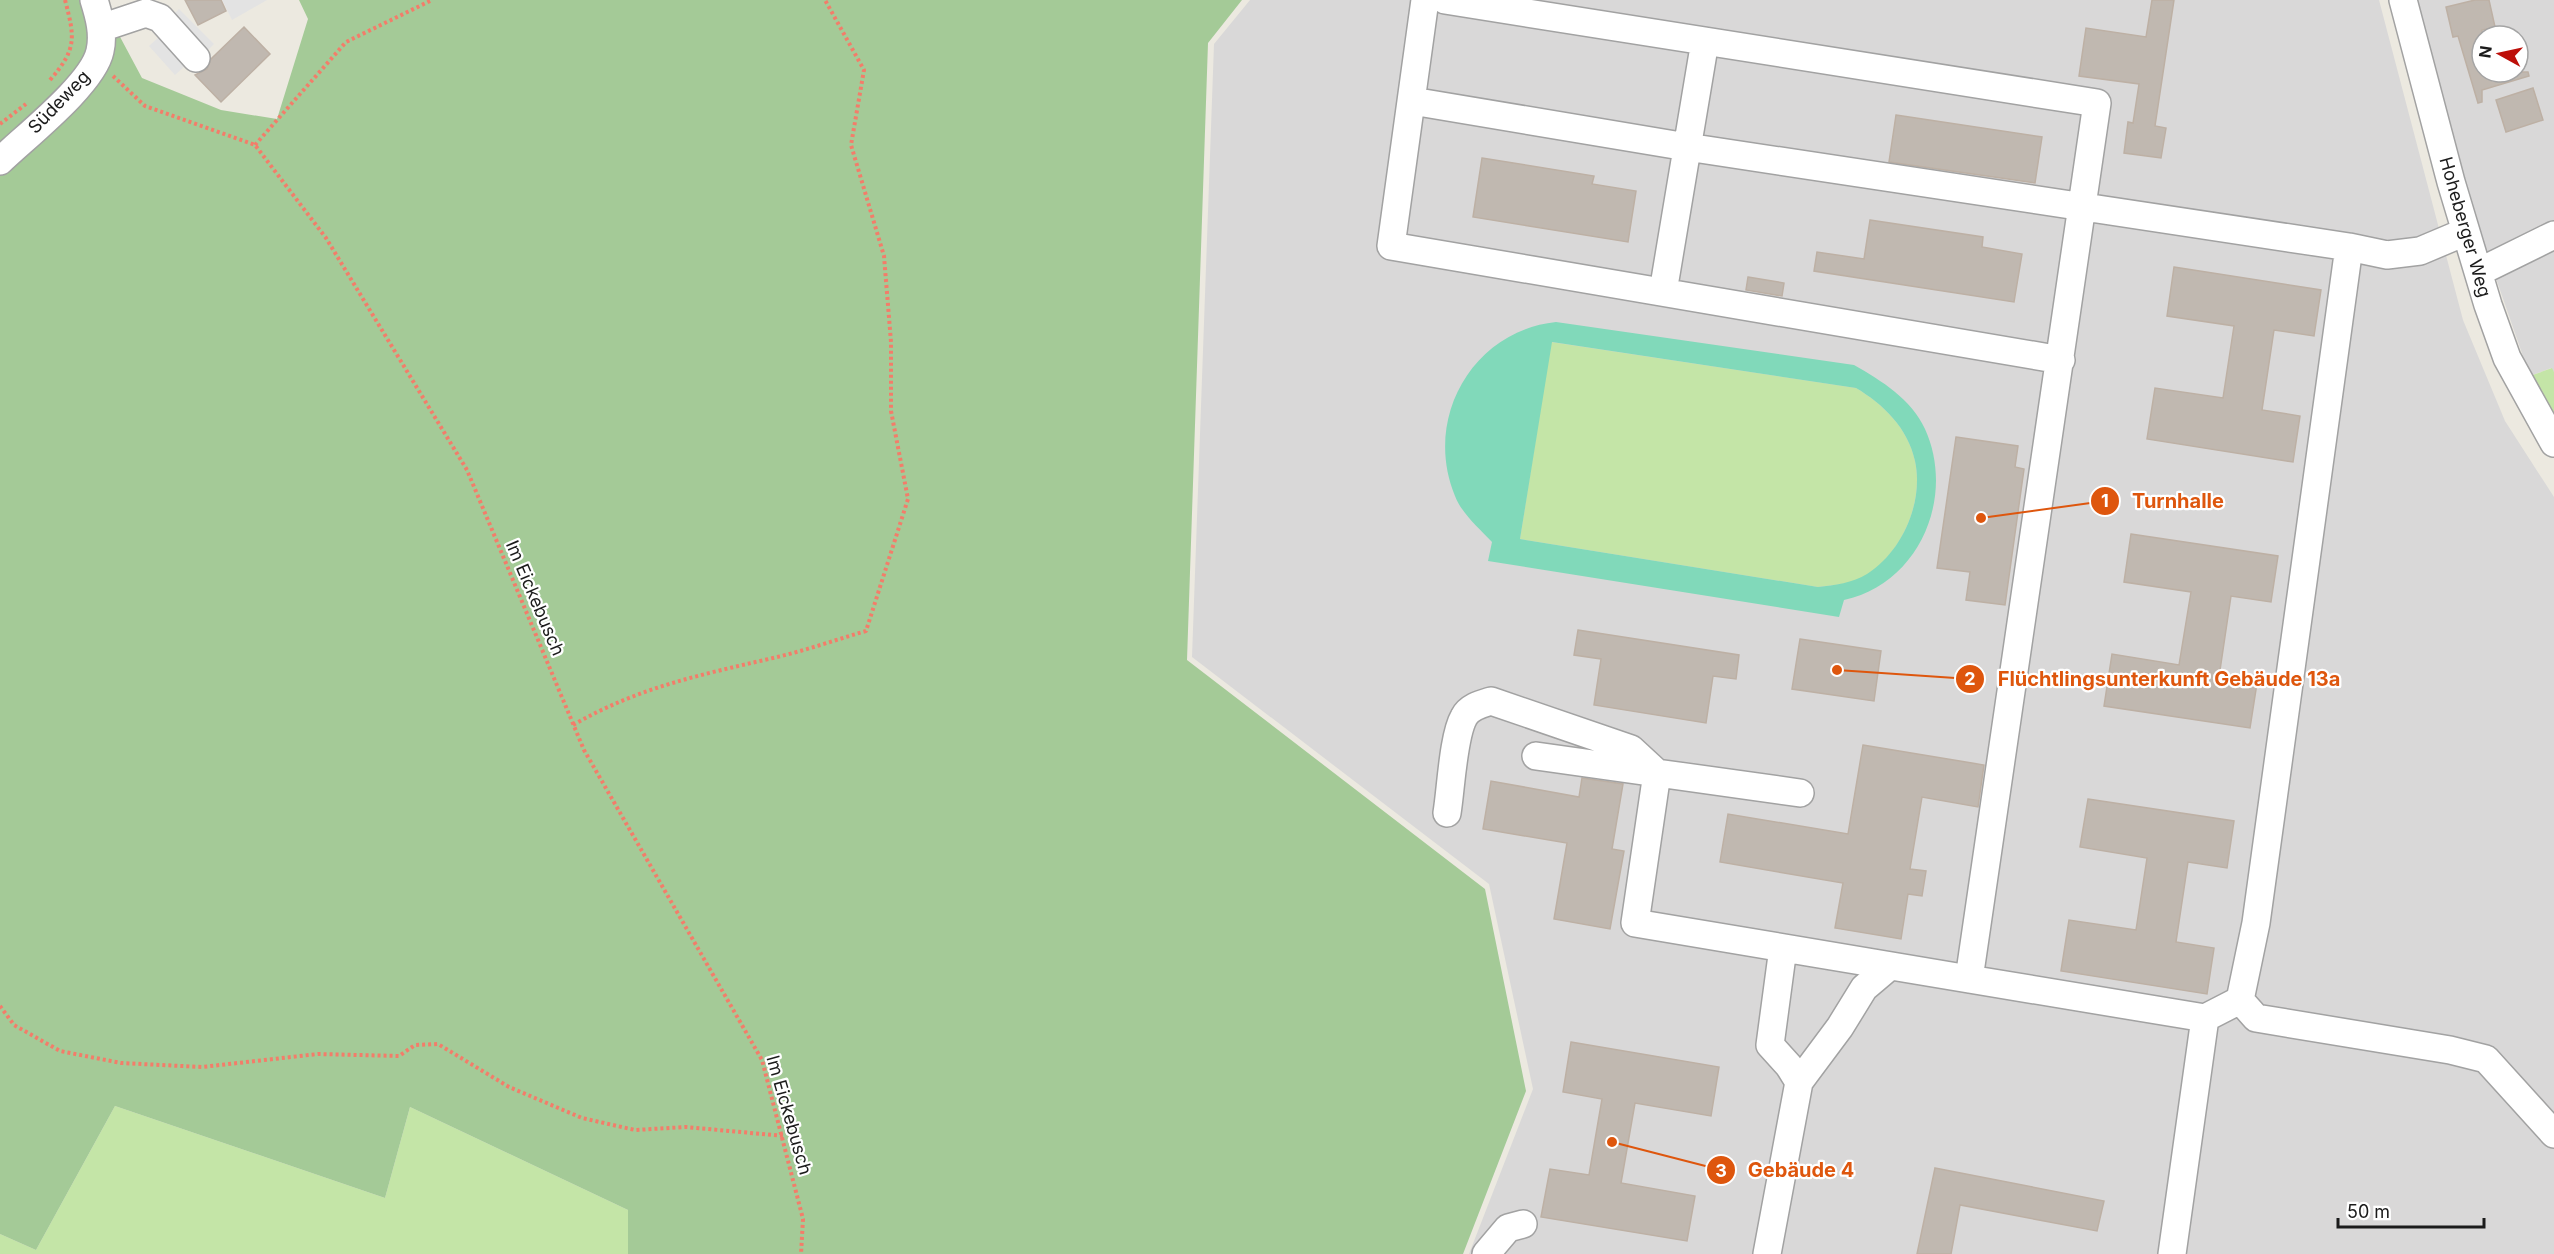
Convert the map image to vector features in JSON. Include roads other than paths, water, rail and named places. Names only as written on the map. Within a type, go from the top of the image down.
[{"type":"street","name":"Südeweg","points":[[0,161],[75,89],[97,61],[101,28],[94,0]]},
{"type":"street","points":[[1425,0],[1391,246],[2061,360]]},
{"type":"street","points":[[1445,0],[2097,103],[1970,979]]},
{"type":"street","name":"Hoheberger Weg","points":[[2403,0],[2465,232],[2507,358],[2554,443]]},
{"type":"street","points":[[101,28],[146,14],[160,18],[196,58]]},
{"type":"street","points":[[1663,292],[1706,41]]},
{"type":"street","points":[[1412,101],[1687,147],[2349,247],[2387,255],[2420,251],[2465,232]]},
{"type":"street","points":[[2479,272],[2554,235]]},
{"type":"street","points":[[2240,1000],[2256,923],[2349,247]]},
{"type":"street","points":[[1448,813],[1459,730],[1464,715],[1477,705],[1491,701],[1632,749],[1657,773]]},
{"type":"street","points":[[1536,756],[1800,793]]},
{"type":"street","points":[[1657,773],[1635,923],[2205,1018],[2240,1000]]},
{"type":"street","points":[[1783,948],[1770,1045],[1790,1066],[1799,1082]]},
{"type":"street","points":[[1767,1254],[1799,1082],[1840,1027],[1864,988],[1890,966]]},
{"type":"street","points":[[2240,1000],[2256,1018],[2450,1050],[2486,1059],[2554,1134]]},
{"type":"street","points":[[2172,1254],[2205,1018]]},
{"type":"street","points":[[1486,1254],[1508,1228],[1523,1224]]},
{"type":"place","name":"Turnhalle","points":[[1981,518]]},
{"type":"place","name":"Flüchtlingsunterkunft Gebäude 13a","points":[[1837,670]]},
{"type":"place","name":"Gebäude 4","points":[[1612,1142]]}]
